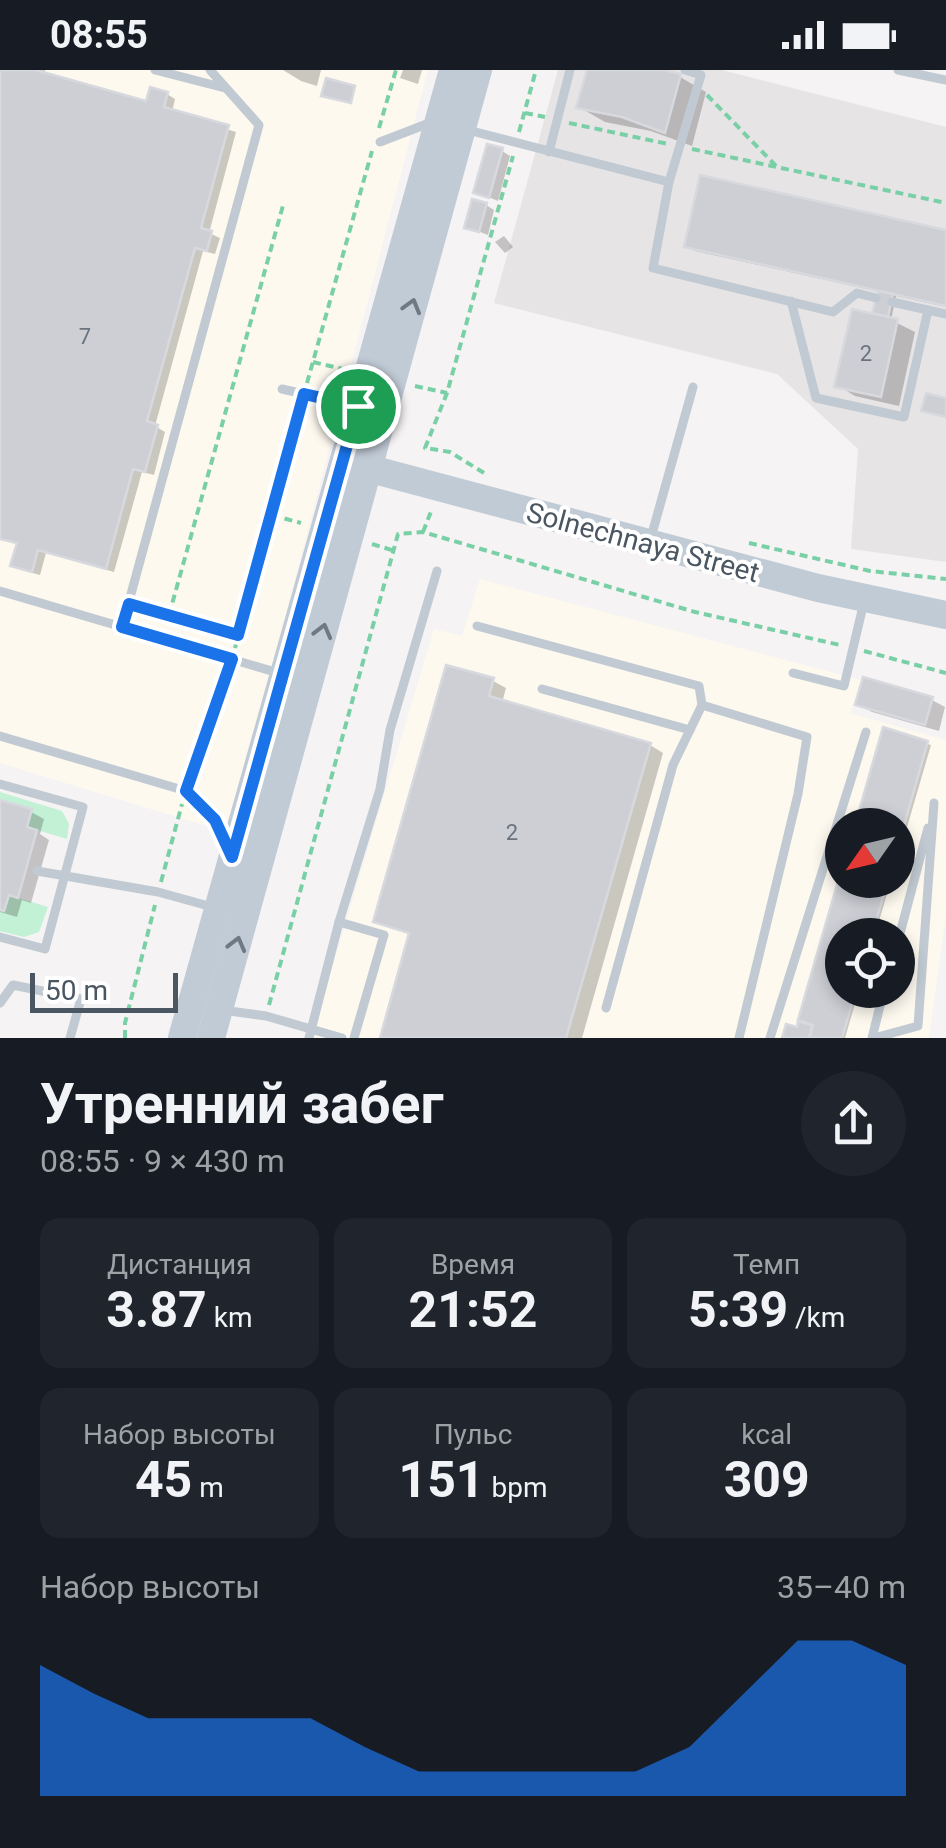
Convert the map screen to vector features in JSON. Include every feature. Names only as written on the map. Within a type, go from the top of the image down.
[{"type":"main road","points":[[182,1038],[206,1006],[450,124],[453,70]]},
{"type":"main road","points":[[211,1038],[206,1006],[218,909],[232,857],[284,675],[355,464],[358,406],[450,124],[478,70]]},
{"type":"main road","name":"Solnechnaya Street","points":[[355,464],[650,544],[946,616]]},
{"type":"lane","points":[[155,70],[227,89]]},
{"type":"lane","points":[[122,627],[259,124],[210,70]]},
{"type":"lane","points":[[550,152],[570,70]]},
{"type":"lane","points":[[684,70],[701,74],[669,182],[653,268],[833,312],[857,293],[876,298]]},
{"type":"lane","points":[[898,70],[946,80]]},
{"type":"lane","points":[[380,142],[450,124],[669,182]]},
{"type":"lane","points":[[791,301],[816,398],[904,417],[928,310]]},
{"type":"lane","points":[[892,302],[946,314]]},
{"type":"lane","points":[[650,544],[693,387]]},
{"type":"lane","points":[[282,390],[358,406]]},
{"type":"lane","points":[[310,1034],[380,789],[390,730],[437,571]]},
{"type":"lane","points":[[0,590],[284,675]]},
{"type":"lane","points":[[793,674],[844,686],[864,599]]},
{"type":"lane","points":[[478,626],[699,686],[702,705],[673,765],[606,1008]]},
{"type":"lane","points":[[542,689],[690,730]]},
{"type":"lane","points":[[702,705],[807,737],[798,794],[739,1038]]},
{"type":"lane","points":[[770,1038],[866,732]]},
{"type":"lane","points":[[0,736],[186,791],[215,820],[232,857]]},
{"type":"lane","points":[[0,784],[83,807],[45,949],[0,936]]},
{"type":"lane","points":[[880,1008],[873,1038],[918,1026],[934,803],[904,918]]},
{"type":"lane","points":[[37,871],[158,892],[218,909]]},
{"type":"lane","points":[[339,922],[384,935],[354,1038]]},
{"type":"lane","points":[[0,1003],[14,985],[81,999],[70,1038]]},
{"type":"lane","points":[[206,1006],[266,1016],[310,1034],[342,1038]]},
{"type":"path","points":[[125,1038],[125,1023],[186,791],[232,659],[396,70]]},
{"type":"path","points":[[498,477],[481,472],[450,452],[425,448],[447,393],[536,70]]},
{"type":"path","points":[[698,85],[777,167]]},
{"type":"path","points":[[524,113],[946,203]]},
{"type":"path","points":[[168,615],[284,202]]},
{"type":"path","points":[[266,1016],[398,534],[423,532],[696,612],[946,673]]},
{"type":"path","points":[[733,540],[870,571],[946,580]]},
{"type":"path","points":[[129,604],[238,635]]},
{"type":"shaded area","points":[[0,70],[428,70],[229,833],[0,763]]},
{"type":"shaded area","points":[[558,70],[722,70],[946,127],[946,562],[851,549],[858,449],[777,374],[494,303]]},
{"type":"shaded area","points":[[480,579],[861,680],[850,713],[946,740],[946,914],[929,1038],[311,1038],[434,629],[462,636]]},
{"type":"green space","points":[[0,792],[62,811],[69,824],[67,839],[27,827],[0,801]]},
{"type":"green space","points":[[9,895],[48,907],[39,932],[24,937],[0,931],[0,910],[4,911]]},
{"type":"building","points":[[0,70],[36,70],[146,101],[150,87],[168,92],[164,107],[229,125],[201,228],[212,231],[207,251],[195,248],[147,421],[158,425],[145,472],[133,469],[106,569],[38,550],[32,572],[10,566],[17,543],[0,539]]},
{"type":"building","points":[[587,70],[665,70],[681,74],[665,133],[622,117],[576,108]]},
{"type":"building","points":[[326,78],[355,86],[351,103],[321,96]]},
{"type":"building","points":[[487,144],[503,148],[489,198],[473,193]]},
{"type":"building","points":[[700,175],[946,230],[946,306],[684,247]]},
{"type":"building","points":[[472,199],[487,203],[479,232],[464,228]]},
{"type":"building","points":[[878,291],[893,294],[888,317],[872,313]]},
{"type":"building","points":[[852,309],[898,319],[881,397],[834,387]]},
{"type":"building","points":[[926,393],[946,398],[946,417],[921,411]]},
{"type":"building","points":[[446,665],[494,678],[489,696],[651,743],[566,1038],[380,1038],[409,933],[373,922]]},
{"type":"building","points":[[863,677],[933,697],[925,725],[855,705]]},
{"type":"building","points":[[883,727],[928,741],[909,808],[860,808]]},
{"type":"building","points":[[0,800],[32,809],[27,827],[37,830],[18,898],[9,895],[4,911],[0,910]]},
{"type":"building","points":[[833,898],[883,898],[877,918],[827,918]]},
{"type":"building","points":[[825,926],[825,1008],[851,1008],[842,1038],[810,1038],[813,1025],[798,1020]]},
{"type":"building","points":[[798,1021],[812,1025],[809,1038],[782,1038],[786,1024],[797,1027]]},
{"type":"route","points":[[304,394],[358,406],[232,857],[215,820],[186,791],[232,659],[122,627],[129,604],[238,635],[304,394]]}]
